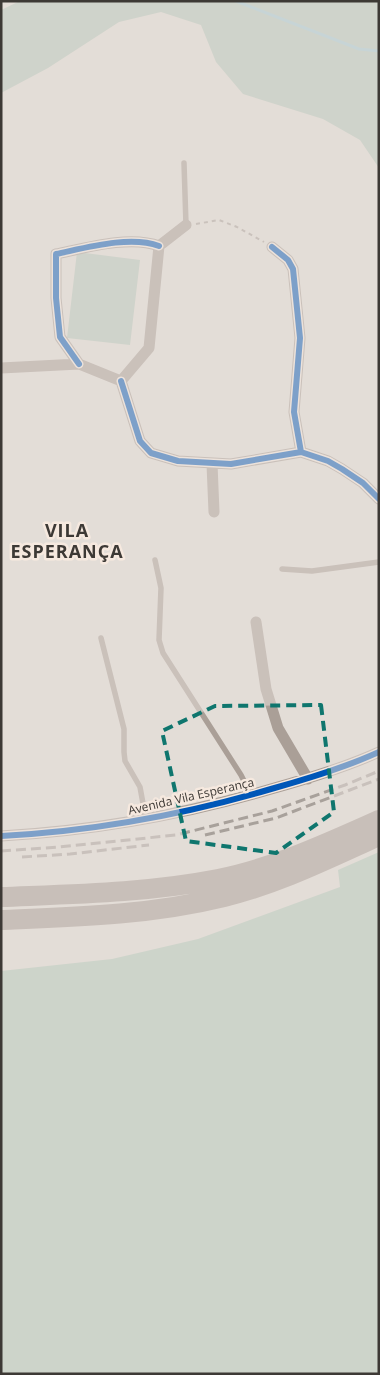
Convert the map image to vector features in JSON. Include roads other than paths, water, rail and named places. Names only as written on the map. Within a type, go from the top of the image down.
[{"type":"highway","points":[[1,897],[156,889],[220,879],[279,862],[379,820]]},
{"type":"highway","points":[[1,920],[98,916],[164,909],[224,897],[300,872],[379,836]]},
{"type":"street","points":[[120,381],[149,348],[159,246],[186,225]]},
{"type":"street","points":[[79,364],[60,337],[56,298],[56,254],[109,243],[149,242],[159,246]]},
{"type":"street","points":[[272,247],[288,260],[293,269],[300,338],[294,412],[301,452]]},
{"type":"street","points":[[1,368],[79,364],[120,381],[140,440],[151,453],[178,461],[231,464],[301,452],[328,461],[342,469],[362,483],[379,499]]},
{"type":"street","points":[[212,464],[214,512]]},
{"type":"street","points":[[256,622],[266,689],[278,728],[308,778]]},
{"type":"street","name":"Avenida Vila Esperança","points":[[1,836],[75,830],[146,820],[251,795],[308,778],[379,752]]},
{"type":"lane","points":[[184,163],[186,225]]},
{"type":"lane","points":[[154,560],[161,588],[159,640],[164,653],[241,775],[251,795]]},
{"type":"lane","points":[[282,569],[312,571],[379,562]]},
{"type":"lane","points":[[101,638],[124,729],[125,761],[140,787],[146,820]]},
{"type":"waterway","points":[[236,1],[359,49],[379,51]]},
{"type":"railway","points":[[1,851],[176,835],[272,811],[379,771]]},
{"type":"railway","points":[[205,835],[276,818],[379,779]]},
{"type":"railway","points":[[22,857],[70,854],[149,845]]},
{"type":"district","name":"VILA ESPERANÇA","points":[[67,540]]}]
